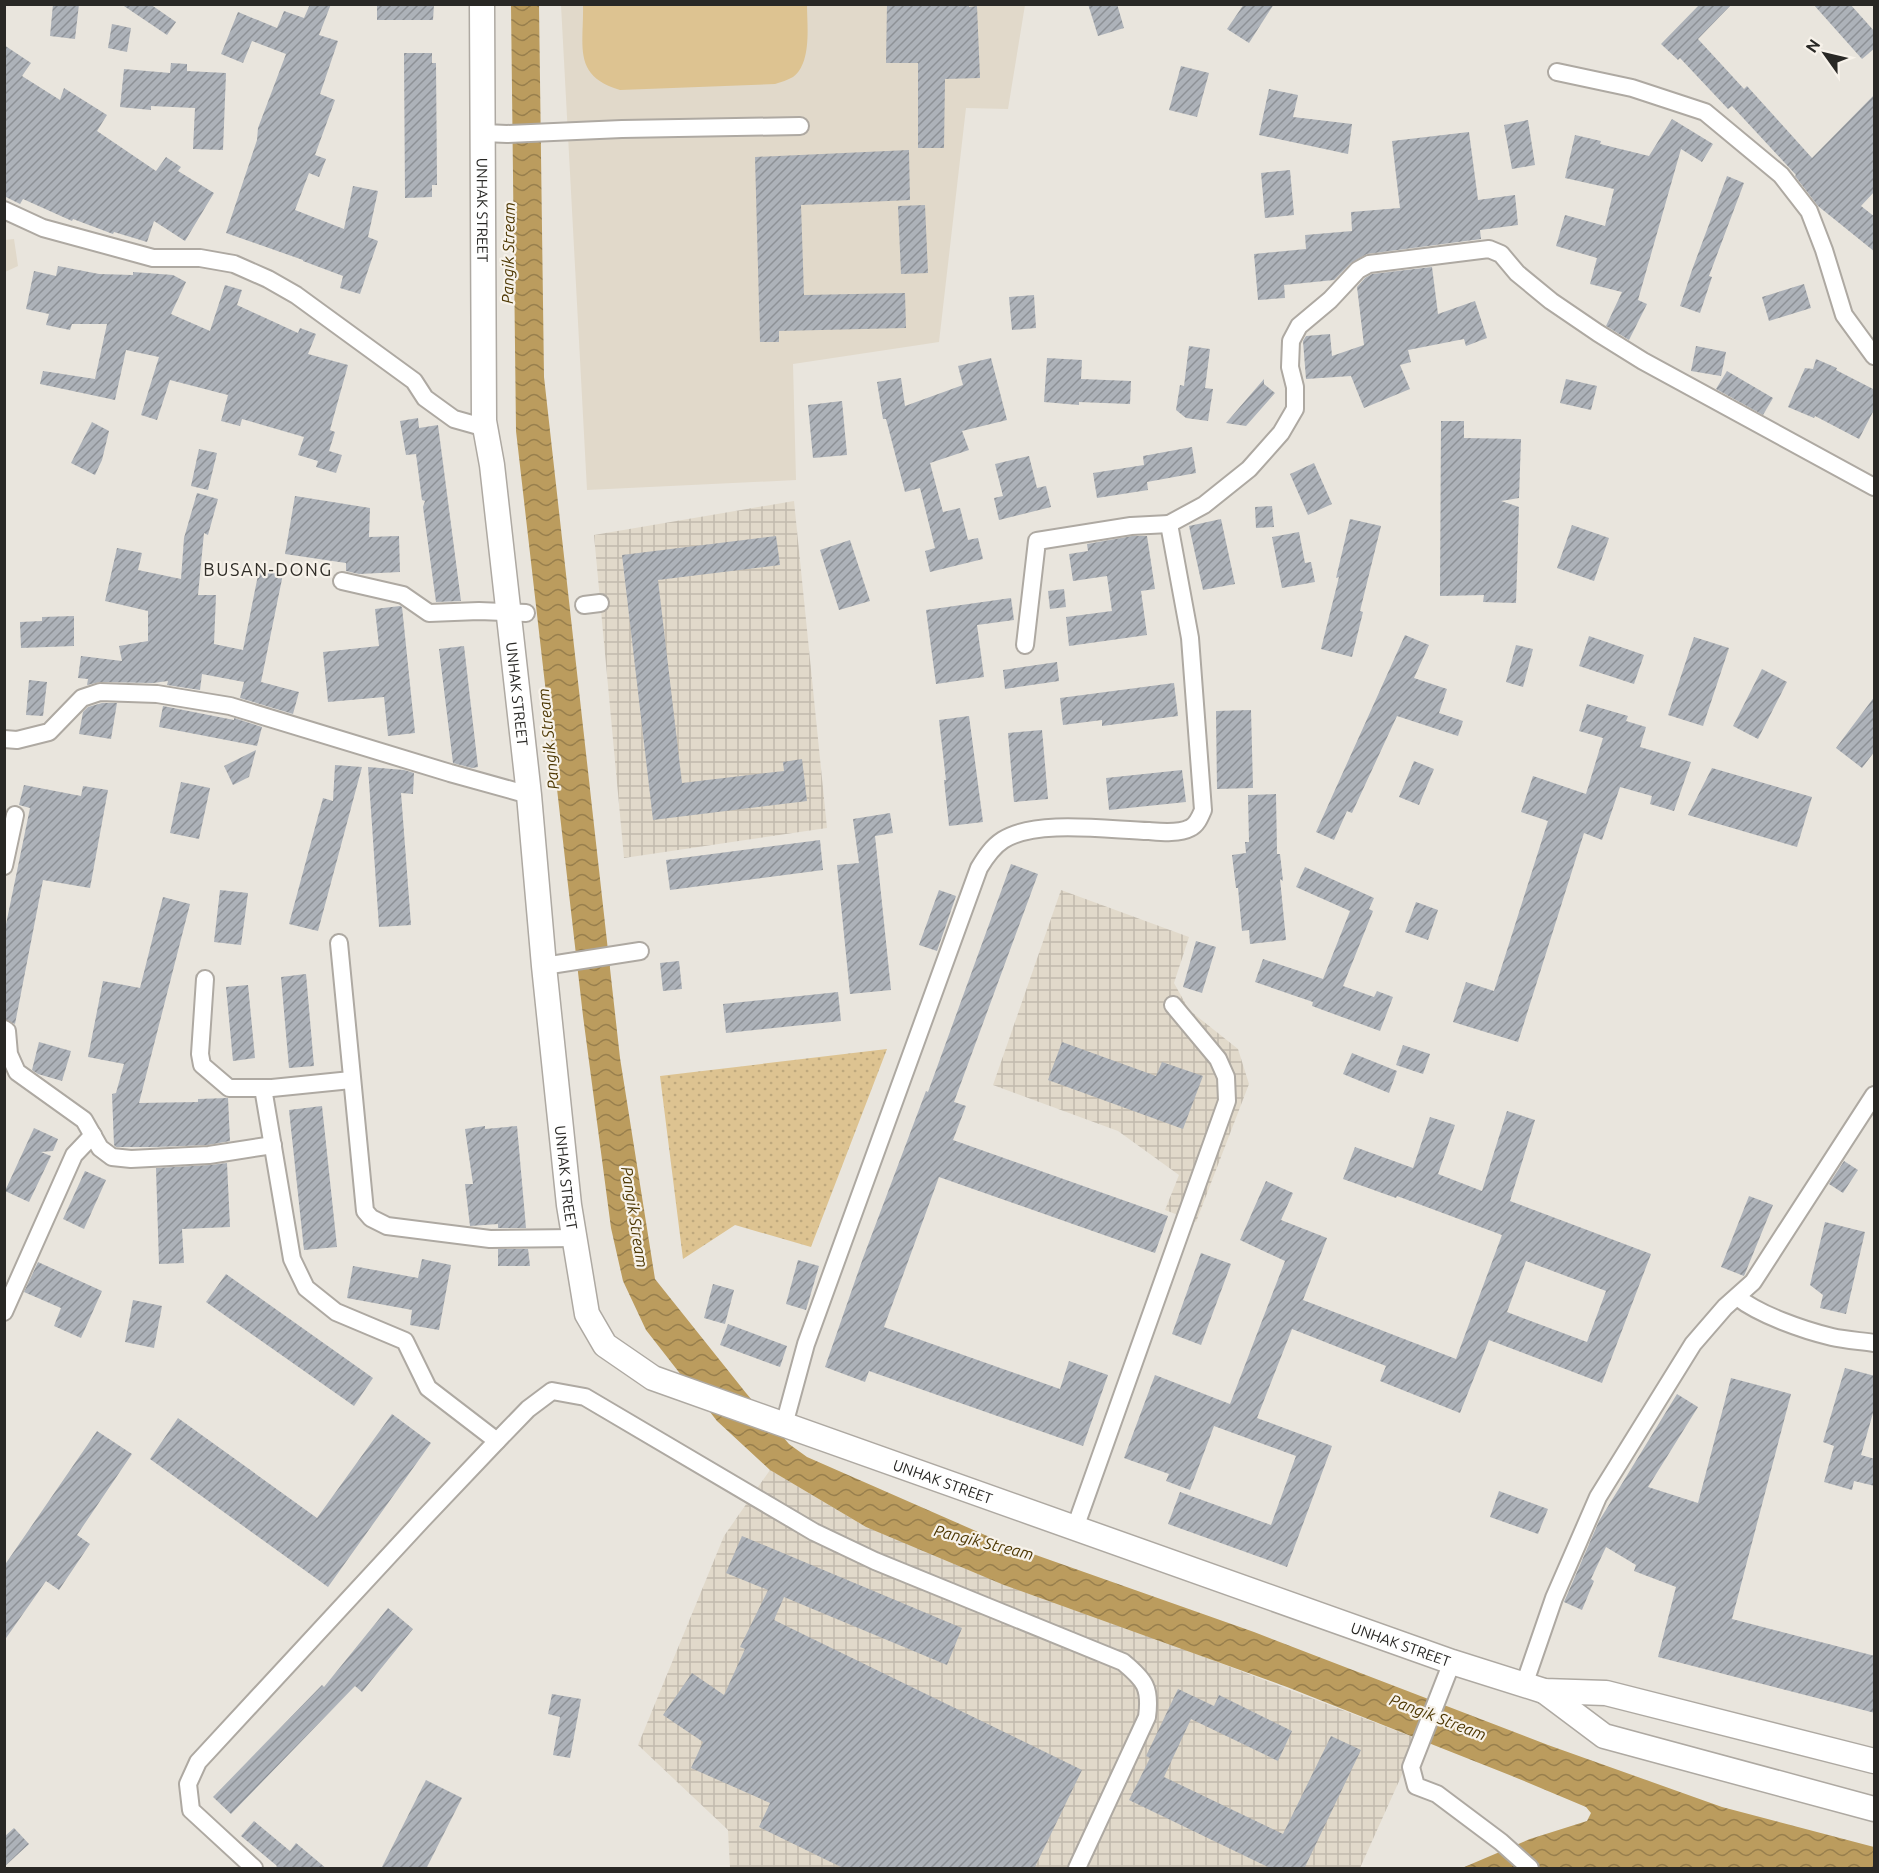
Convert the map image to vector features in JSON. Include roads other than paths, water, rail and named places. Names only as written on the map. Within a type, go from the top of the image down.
[{"type":"main road","name":"UNHAK STREET","points":[[482,4],[495,133],[483,360],[486,429],[517,613],[529,795],[554,964],[569,1205],[587,1314],[605,1345],[653,1378],[1452,1662],[1534,1688],[1606,1693],[1875,1761]]},
{"type":"main road","name":"UNHAK STREET","points":[[1534,1688],[1604,1736],[1875,1809]]},
{"type":"street","points":[[1557,72],[1632,88],[1706,112],[1780,175],[1809,211],[1844,315],[1875,356]]},
{"type":"street","points":[[495,133],[800,126]]},
{"type":"street","points":[[4,210],[43,228],[153,258],[200,258],[234,264],[268,279],[296,295],[414,381],[425,398],[454,419],[486,429]]},
{"type":"street","points":[[1025,645],[1037,541],[1131,526],[1169,524],[1204,505],[1249,469],[1281,433],[1295,409],[1295,387],[1290,367],[1291,341],[1299,326],[1330,300],[1358,270],[1369,264],[1489,249],[1501,255],[1517,273],[1551,301],[1643,361],[1875,487]]},
{"type":"street","points":[[778,1423],[979,868],[990,851],[1004,840],[1031,830],[1062,827],[1183,831],[1192,828],[1203,810],[1190,638],[1169,524]]},
{"type":"street","points":[[342,581],[403,595],[429,613],[479,611],[517,613]]},
{"type":"street","points":[[4,739],[17,740],[49,732],[82,698],[100,692],[157,694],[230,706],[529,795]]},
{"type":"street","points":[[4,866],[15,815]]},
{"type":"street","points":[[339,943],[365,1211],[371,1218],[387,1226],[490,1239],[575,1238]]},
{"type":"street","points":[[554,964],[632,952]]},
{"type":"street","points":[[205,979],[200,1054],[202,1065],[229,1088],[263,1088],[351,1080]]},
{"type":"street","points":[[1075,1528],[1227,1101],[1226,1077],[1218,1059],[1173,1005]]},
{"type":"street","points":[[4,1029],[7,1031],[9,1054],[17,1072],[84,1120],[100,1148],[112,1157],[131,1159],[209,1155],[273,1145]]},
{"type":"street","points":[[263,1088],[292,1259],[306,1288],[336,1312],[405,1341],[428,1388],[497,1441]]},
{"type":"street","points":[[1534,1688],[1554,1599],[1599,1497],[1693,1344],[1725,1307],[1753,1282],[1875,1095]]},
{"type":"street","points":[[4,1312],[74,1155],[93,1134]]},
{"type":"street","points":[[1737,1298],[1750,1308],[1835,1338],[1843,1337],[1875,1343]]},
{"type":"street","points":[[254,1869],[191,1810],[188,1784],[198,1762],[497,1441],[528,1409],[552,1391],[585,1397],[814,1532],[875,1561],[1123,1662],[1140,1676],[1150,1698],[1147,1717],[1077,1869]]},
{"type":"street","points":[[1452,1662],[1411,1767],[1416,1786],[1437,1794],[1502,1842],[1530,1869]]},
{"type":"water","name":"Pangik Stream","points":[[511,5],[539,5],[544,377],[620,1058],[655,1279],[789,1444],[807,1457],[1010,1546],[1254,1632],[1548,1745],[1722,1807],[1874,1847],[1874,1868],[1462,1868],[1530,1839],[1587,1821],[1591,1813],[1586,1807],[1512,1776],[1287,1687],[1004,1585],[866,1527],[770,1470],[717,1421],[646,1330],[623,1281],[611,1228],[583,1016],[516,431]]},
{"type":"district","name":"BUSAN-DONG","points":[[268,569]]}]
